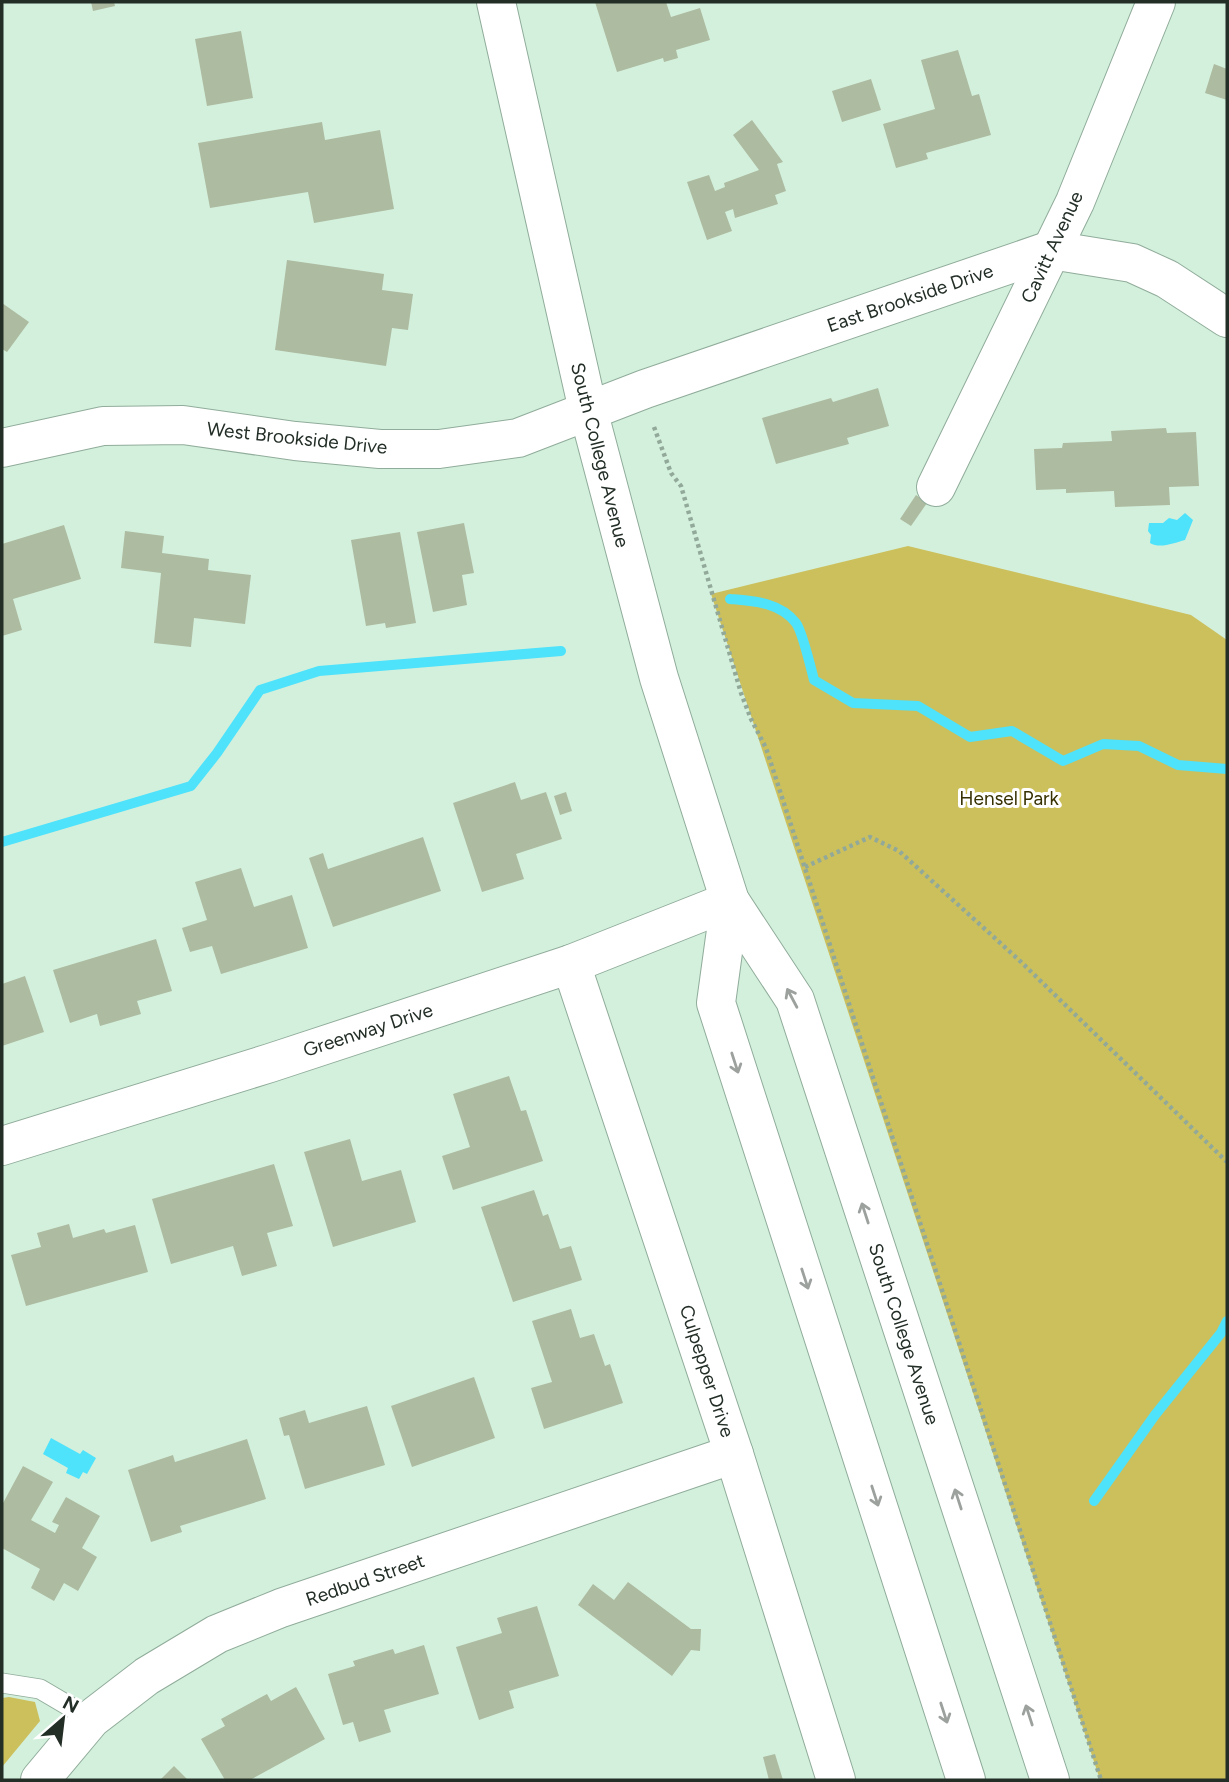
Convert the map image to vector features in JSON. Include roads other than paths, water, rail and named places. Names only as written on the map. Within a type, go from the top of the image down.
[{"type":"street","name":"South College Avenue","points":[[496,2],[588,410],[659,678],[730,901],[795,1000],[1050,1780]]},
{"type":"street","name":"Cavitt Avenue","points":[[936,487],[1075,202],[1156,2]]},
{"type":"street","name":"East Brookside Drive","points":[[588,410],[1051,250],[1132,263],[1167,279],[1227,318]]},
{"type":"street","name":"West Brookside Drive","points":[[2,448],[103,426],[183,425],[307,443],[380,449],[439,449],[518,438],[588,410]]},
{"type":"street","name":"South College Avenue","points":[[730,901],[716,1003],[966,1780]]},
{"type":"street","name":"Greenway Drive","points":[[2,1146],[270,1063],[571,964],[730,901]]},
{"type":"street","name":"Culpepper Drive","points":[[571,964],[734,1454],[836,1780]]},
{"type":"street","name":"Redbud Street","points":[[40,1780],[91,1719],[147,1676],[217,1634],[294,1604],[734,1454]]},
{"type":"lane","points":[[2,1683],[40,1689],[91,1719]]},
{"type":"water","points":[[1185,513],[1193,520],[1185,540],[1163,545],[1150,543],[1149,523],[1163,523],[1169,518],[1177,520]]},
{"type":"water","points":[[51,1438],[80,1454],[83,1450],[96,1458],[87,1474],[83,1472],[79,1479],[66,1473],[68,1468],[43,1454]]},
{"type":"waterway","points":[[730,599],[766,604],[790,616],[801,634],[814,680],[853,703],[918,706],[970,737],[1012,731],[1063,761],[1103,744],[1139,746],[1178,765],[1227,769]]},
{"type":"waterway","points":[[2,842],[191,786],[260,690],[319,671],[561,651]]},
{"type":"waterway","points":[[1094,1501],[1155,1415],[1221,1333],[1227,1321]]},
{"type":"park label","name":"Hensel Park","points":[[1009,798]]}]
